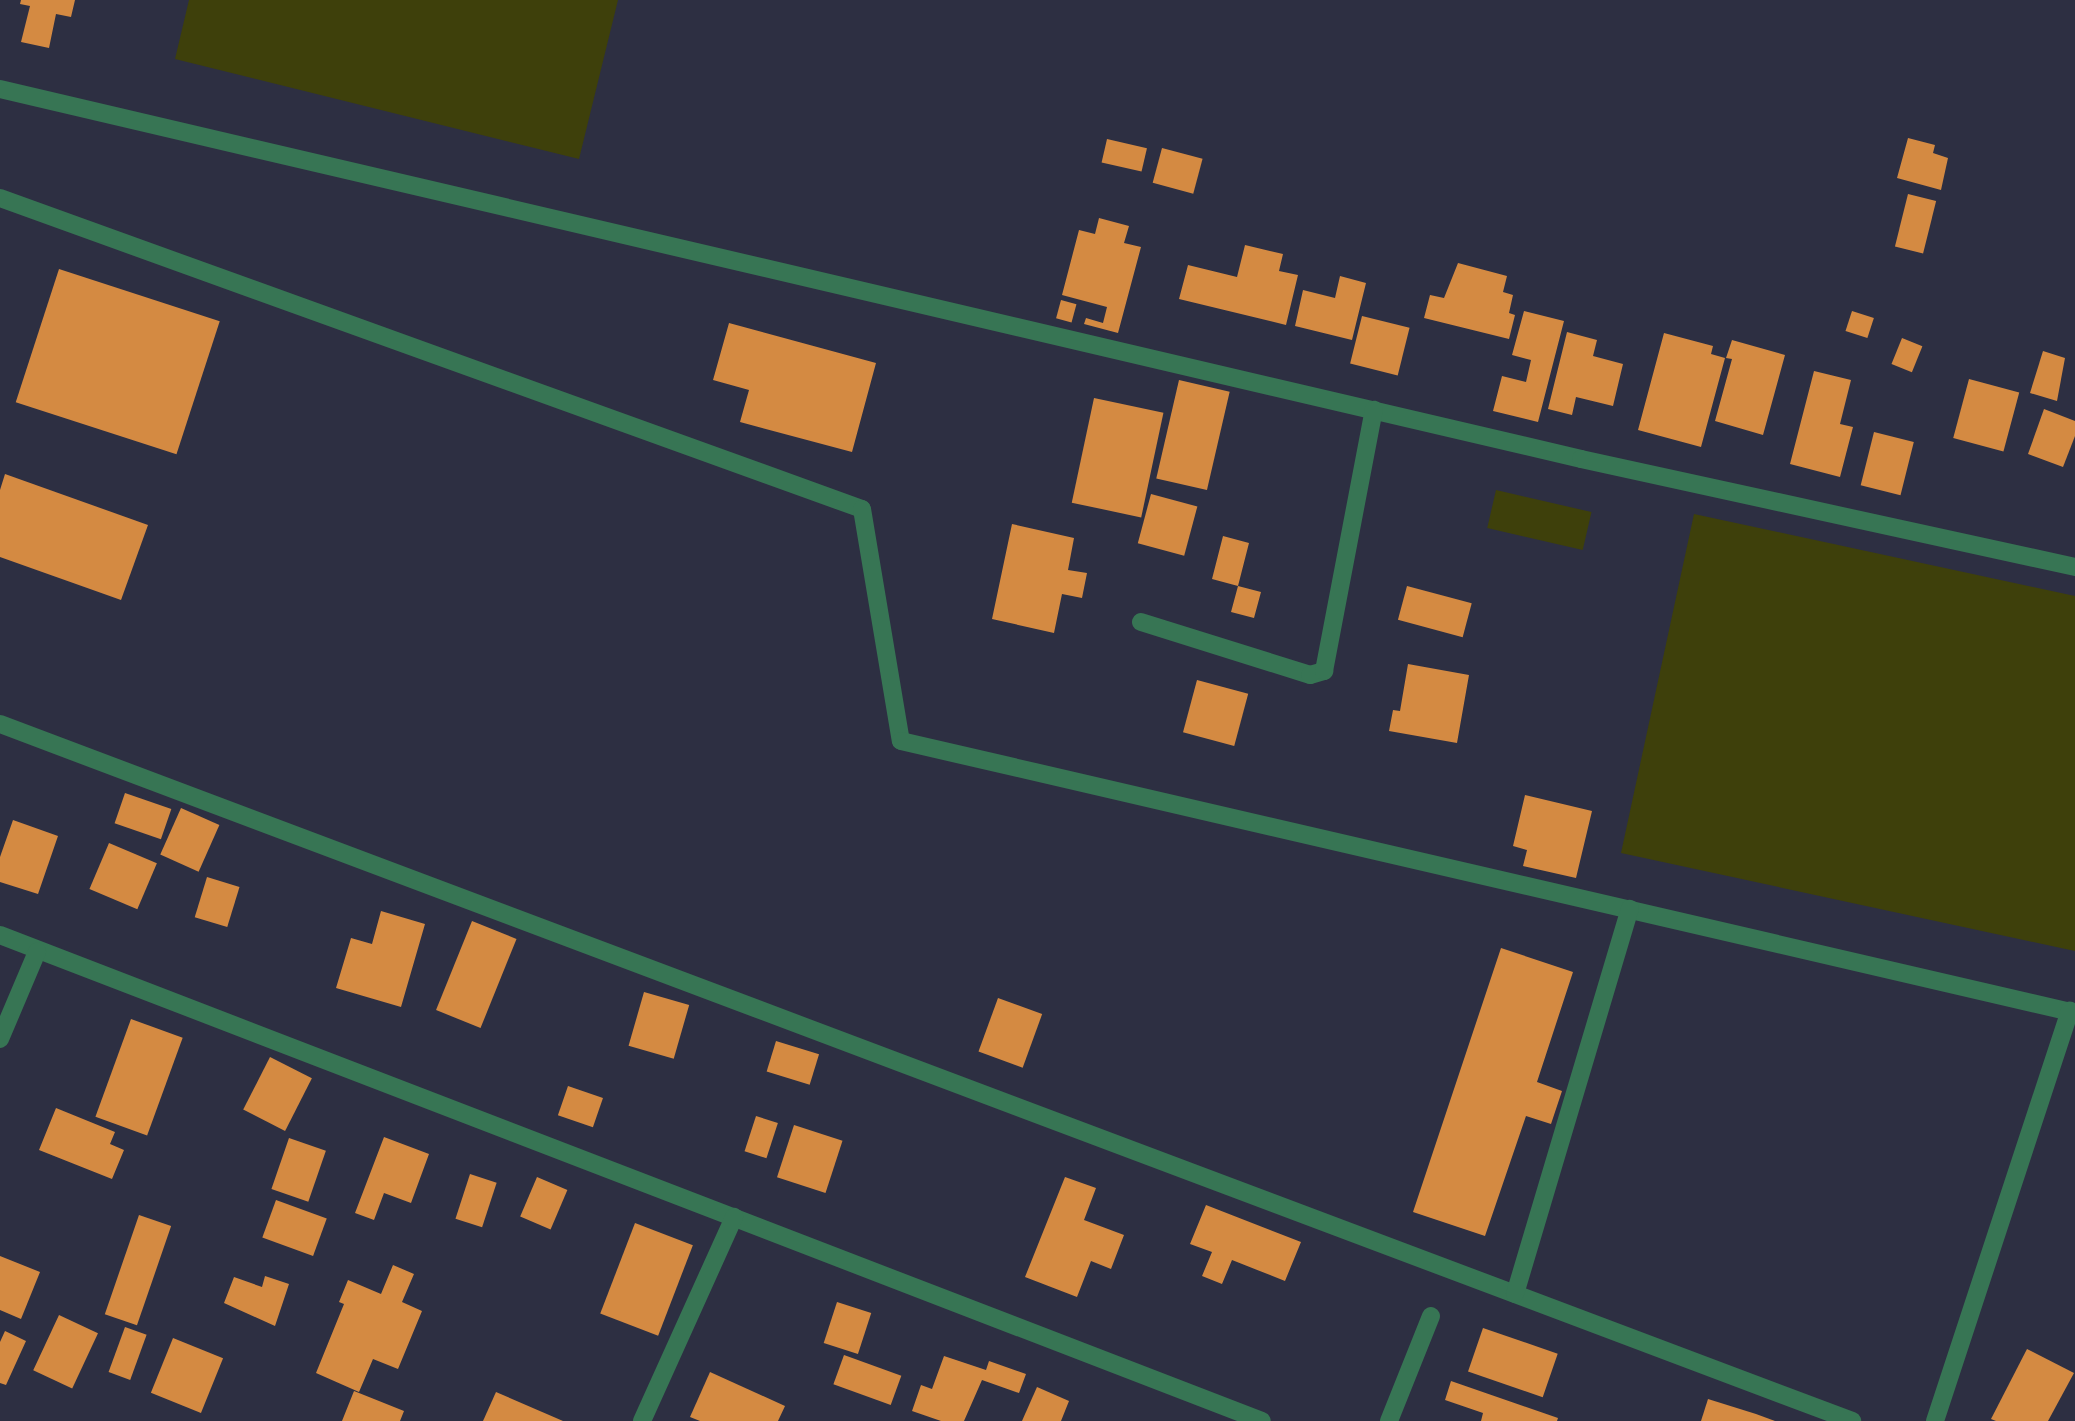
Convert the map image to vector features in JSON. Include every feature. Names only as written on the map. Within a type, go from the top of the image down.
[{"type":"street","points":[[0,89],[1374,410],[2075,567]]},
{"type":"street","points":[[0,198],[862,509],[901,741],[2072,1012],[1935,1421]]},
{"type":"street","points":[[1140,622],[1310,675],[1324,671],[1374,410]]},
{"type":"street","points":[[0,724],[1852,1421]]},
{"type":"street","points":[[1515,1294],[1630,909]]},
{"type":"street","points":[[0,935],[37,952],[1262,1421]]},
{"type":"street","points":[[0,1039],[37,952]]},
{"type":"street","points":[[642,1421],[734,1217]]},
{"type":"street","points":[[1390,1421],[1431,1316]]},
{"type":"shaded area","points":[[189,0],[618,0],[579,159],[175,59]]},
{"type":"shaded area","points":[[1496,490],[1591,512],[1583,550],[1487,528]]},
{"type":"shaded area","points":[[1694,514],[2075,596],[2075,951],[1621,853]]},
{"type":"building","points":[[21,0],[75,0],[71,17],[56,14],[49,48],[21,42],[30,6],[20,4]]},
{"type":"building","points":[[1908,138],[1935,145],[1933,153],[1948,158],[1941,190],[1897,178]]},
{"type":"building","points":[[1107,139],[1147,148],[1142,172],[1102,162]]},
{"type":"building","points":[[1162,148],[1203,159],[1193,194],[1153,183]]},
{"type":"building","points":[[1908,194],[1936,201],[1923,253],[1895,246]]},
{"type":"building","points":[[1099,218],[1129,226],[1124,243],[1141,247],[1118,333],[1084,324],[1086,318],[1103,323],[1107,307],[1062,295],[1079,230],[1095,234]]},
{"type":"building","points":[[1245,245],[1283,254],[1279,271],[1298,275],[1286,325],[1179,299],[1188,265],[1237,277]]},
{"type":"building","points":[[1458,263],[1507,276],[1503,292],[1513,295],[1509,313],[1515,315],[1509,339],[1424,318],[1430,295],[1444,298]]},
{"type":"building","points":[[59,269],[220,321],[176,454],[16,402]]},
{"type":"building","points":[[1340,276],[1366,283],[1352,340],[1295,326],[1303,290],[1335,298]]},
{"type":"building","points":[[1061,300],[1076,304],[1072,322],[1056,318]]},
{"type":"building","points":[[1524,311],[1564,321],[1538,422],[1493,411],[1502,376],[1526,382],[1531,360],[1512,355]]},
{"type":"building","points":[[1852,311],[1874,318],[1867,338],[1846,331]]},
{"type":"building","points":[[1362,316],[1410,328],[1398,375],[1350,364]]},
{"type":"building","points":[[729,323],[876,363],[852,452],[740,422],[749,390],[713,380]]},
{"type":"building","points":[[1567,332],[1597,340],[1593,356],[1623,364],[1613,406],[1576,397],[1572,415],[1548,409]]},
{"type":"building","points":[[1664,333],[1713,346],[1711,354],[1725,358],[1701,447],[1638,430]]},
{"type":"building","points":[[1902,338],[1922,346],[1912,372],[1892,364]]},
{"type":"building","points":[[1732,340],[1785,355],[1763,435],[1715,421],[1732,359],[1726,358]]},
{"type":"building","points":[[2043,351],[2065,358],[2057,401],[2030,393]]},
{"type":"building","points":[[1814,371],[1851,380],[1840,424],[1853,427],[1840,477],[1790,464]]},
{"type":"building","points":[[1969,379],[2019,392],[2003,451],[1953,438]]},
{"type":"building","points":[[1179,380],[1230,392],[1207,490],[1156,478]]},
{"type":"building","points":[[1094,398],[1163,413],[1141,517],[1072,503]]},
{"type":"building","points":[[2044,409],[2075,421],[2075,436],[2063,467],[2028,454]]},
{"type":"building","points":[[1874,432],[1914,442],[1900,495],[1861,485]]},
{"type":"building","points":[[5,474],[148,525],[121,600],[0,557],[0,490]]},
{"type":"building","points":[[1151,494],[1197,506],[1184,556],[1138,543]]},
{"type":"building","points":[[1012,524],[1074,538],[1068,570],[1087,573],[1082,598],[1062,594],[1054,633],[992,619]]},
{"type":"building","points":[[1223,536],[1249,543],[1238,586],[1212,579]]},
{"type":"building","points":[[1238,586],[1261,592],[1254,618],[1231,612]]},
{"type":"building","points":[[1407,586],[1472,603],[1463,637],[1398,620]]},
{"type":"building","points":[[1408,664],[1469,675],[1457,743],[1389,731],[1393,710],[1400,711]]},
{"type":"building","points":[[1197,680],[1248,694],[1234,746],[1183,732]]},
{"type":"building","points":[[125,793],[171,809],[161,839],[115,823]]},
{"type":"building","points":[[1525,795],[1592,811],[1576,878],[1523,866],[1527,850],[1513,846]]},
{"type":"building","points":[[181,808],[219,825],[199,872],[160,855]]},
{"type":"building","points":[[13,820],[58,836],[38,894],[0,882],[0,857]]},
{"type":"building","points":[[109,843],[157,863],[137,909],[89,889]]},
{"type":"building","points":[[207,877],[240,887],[227,927],[195,917]]},
{"type":"building","points":[[381,911],[425,924],[401,1007],[336,988],[351,938],[372,944]]},
{"type":"building","points":[[472,921],[517,939],[481,1028],[436,1010]]},
{"type":"building","points":[[1501,948],[1573,972],[1537,1082],[1562,1091],[1551,1124],[1526,1116],[1485,1236],[1413,1212]]},
{"type":"building","points":[[644,992],[689,1005],[674,1059],[629,1046]]},
{"type":"building","points":[[998,998],[1042,1014],[1023,1068],[979,1052]]},
{"type":"building","points":[[131,1019],[183,1038],[147,1136],[95,1117]]},
{"type":"building","points":[[776,1041],[819,1054],[810,1085],[767,1072]]},
{"type":"building","points":[[270,1057],[312,1078],[285,1131],[243,1110]]},
{"type":"building","points":[[568,1086],[603,1098],[593,1127],[558,1115]]},
{"type":"building","points":[[56,1108],[115,1132],[110,1144],[124,1150],[112,1179],[39,1150]]},
{"type":"building","points":[[756,1116],[778,1123],[766,1158],[745,1151]]},
{"type":"building","points":[[794,1125],[843,1141],[826,1193],[777,1177]]},
{"type":"building","points":[[384,1137],[429,1154],[411,1203],[384,1193],[374,1220],[355,1213]]},
{"type":"building","points":[[289,1138],[326,1151],[308,1202],[271,1189]]},
{"type":"building","points":[[470,1174],[497,1183],[482,1227],[455,1219]]},
{"type":"building","points":[[537,1177],[567,1190],[551,1229],[520,1217]]},
{"type":"building","points":[[1065,1177],[1096,1188],[1084,1220],[1124,1235],[1111,1269],[1091,1261],[1077,1297],[1025,1277]]},
{"type":"building","points":[[276,1200],[327,1218],[313,1256],[262,1238]]},
{"type":"building","points":[[1206,1205],[1301,1242],[1285,1281],[1232,1260],[1222,1284],[1202,1276],[1212,1252],[1190,1244]]},
{"type":"building","points":[[139,1215],[171,1226],[137,1325],[105,1314]]},
{"type":"building","points":[[635,1223],[693,1245],[658,1336],[600,1314]]},
{"type":"building","points":[[0,1256],[40,1272],[21,1319],[0,1310]]},
{"type":"building","points":[[393,1265],[414,1274],[402,1302],[422,1311],[398,1369],[373,1359],[359,1392],[316,1373],[344,1304],[339,1302],[348,1280],[381,1294]]},
{"type":"building","points":[[265,1276],[289,1284],[275,1326],[224,1303],[234,1277],[262,1287]]},
{"type":"building","points":[[837,1302],[871,1313],[858,1354],[824,1343]]},
{"type":"building","points":[[59,1315],[98,1333],[72,1388],[33,1370]]},
{"type":"building","points":[[125,1327],[147,1335],[130,1380],[109,1372]]},
{"type":"building","points":[[1483,1328],[1558,1354],[1543,1397],[1468,1371]]},
{"type":"building","points":[[5,1331],[26,1341],[6,1385],[0,1383],[0,1342]]},
{"type":"building","points":[[173,1338],[223,1358],[201,1413],[151,1393]]},
{"type":"building","points":[[2027,1349],[2074,1373],[2048,1421],[1991,1419]]},
{"type":"building","points":[[844,1355],[901,1376],[891,1405],[833,1384]]},
{"type":"building","points":[[944,1356],[986,1370],[989,1361],[1026,1374],[1019,1393],[982,1380],[964,1421],[941,1421],[912,1411],[921,1385],[932,1389]]},
{"type":"building","points":[[710,1372],[785,1406],[778,1421],[700,1421],[690,1417]]},
{"type":"building","points":[[1451,1381],[1558,1418],[1557,1421],[1481,1421],[1483,1413],[1445,1400]]},
{"type":"building","points":[[1037,1387],[1069,1401],[1061,1421],[1022,1421]]},
{"type":"building","points":[[354,1391],[404,1411],[400,1421],[342,1421]]},
{"type":"building","points":[[496,1392],[563,1421],[483,1421]]},
{"type":"building","points":[[1708,1399],[1756,1414],[1775,1421],[1701,1421]]}]
